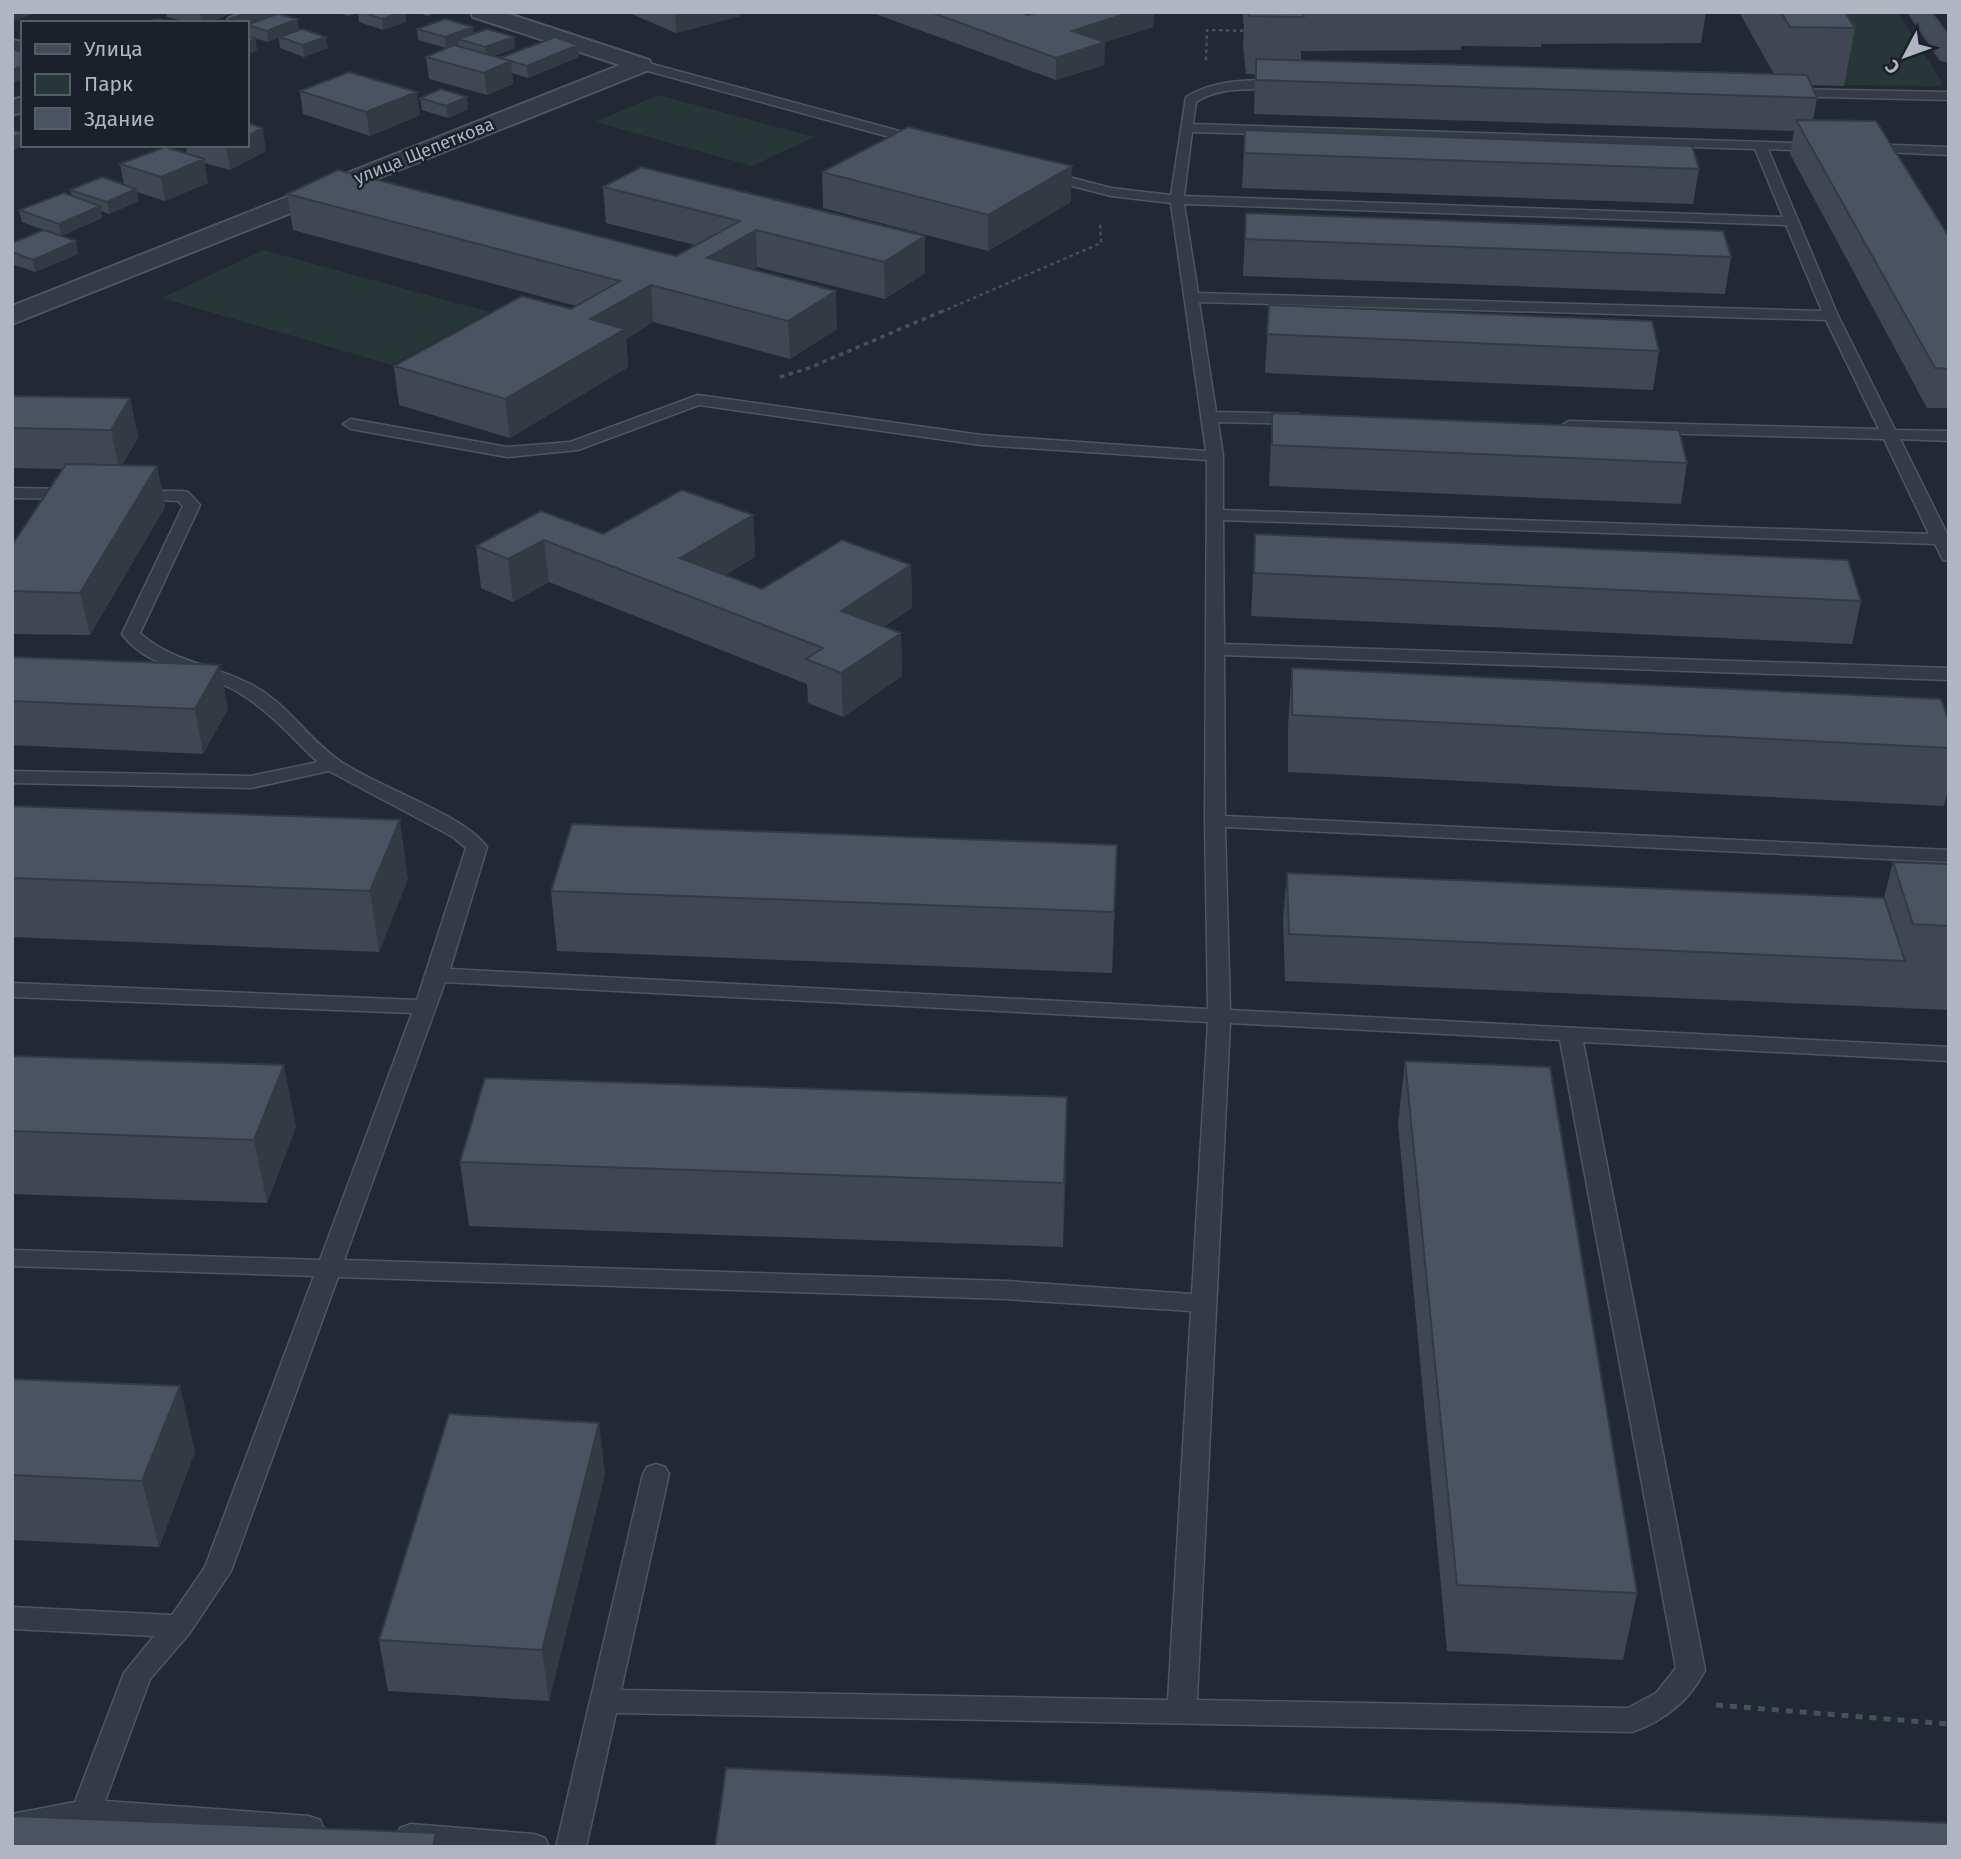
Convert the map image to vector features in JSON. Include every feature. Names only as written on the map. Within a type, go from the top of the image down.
[{"type":"main road","points":[[1919,12],[1949,54]]},
{"type":"street","points":[[242,21],[265,12]]},
{"type":"street","points":[[481,12],[641,65]]},
{"type":"street","name":"улица Щепеткова","points":[[12,316],[641,65]]},
{"type":"lane","points":[[641,65],[936,145]]},
{"type":"lane","points":[[1182,1711],[1220,1016],[1215,821],[1215,456],[1177,200],[1190,100],[1205,89],[1240,83],[1295,85]]},
{"type":"lane","points":[[1776,93],[1949,96]]},
{"type":"lane","points":[[1186,128],[1949,151]]},
{"type":"lane","points":[[1760,145],[1831,316],[1949,556]]},
{"type":"lane","points":[[1030,171],[1111,192],[1177,200],[1793,221]]},
{"type":"lane","points":[[1192,298],[1831,316]]},
{"type":"lane","points":[[351,424],[507,452],[572,447],[698,400],[981,440],[1215,456]]},
{"type":"lane","points":[[1210,417],[1321,420]]},
{"type":"lane","points":[[1556,426],[1949,436]]},
{"type":"lane","points":[[12,494],[91,495]]},
{"type":"lane","points":[[86,1812],[138,1673],[179,1626],[217,1571],[436,975],[477,847],[460,833],[332,765],[265,701],[241,686],[149,651],[131,634],[192,505],[182,496],[117,495]]},
{"type":"lane","points":[[1216,515],[1940,539]]},
{"type":"lane","points":[[1215,649],[1949,674]]},
{"type":"lane","points":[[12,777],[251,782],[332,765]]},
{"type":"lane","points":[[1215,821],[1949,856]]},
{"type":"lane","points":[[436,975],[1949,1054]]},
{"type":"lane","points":[[12,990],[424,1007]]},
{"type":"lane","points":[[604,1701],[1632,1720],[1666,1702],[1691,1670],[1570,1034]]},
{"type":"lane","points":[[12,1258],[1006,1290],[1204,1303]]},
{"type":"lane","points":[[571,1847],[656,1474]]},
{"type":"lane","points":[[12,1618],[179,1626]]},
{"type":"lane","points":[[12,1827],[86,1812],[330,1831]]},
{"type":"lane","points":[[384,1835],[534,1847]]},
{"type":"path","points":[[1207,30],[1255,31]]},
{"type":"path","points":[[772,379],[809,368],[1101,243],[1100,216],[1111,192]]},
{"type":"path","points":[[1666,1702],[1949,1724]]},
{"type":"green space","points":[[1799,12],[1897,12],[1942,82],[1941,86],[1843,85]]},
{"type":"green space","points":[[658,95],[814,137],[752,166],[595,122]]},
{"type":"green space","points":[[263,250],[489,312],[392,365],[162,298]]},
{"type":"building","points":[[362,12],[401,12],[382,19]]},
{"type":"building","points":[[930,12],[1019,12],[1028,15],[1039,12],[1131,12],[1072,31],[1105,42],[1056,58]]},
{"type":"building","points":[[1248,12],[1303,12],[1304,17],[1249,16]]},
{"type":"building","points":[[1781,12],[1845,12],[1855,28],[1790,27]]},
{"type":"building","points":[[277,14],[297,19],[267,31],[248,25]]},
{"type":"building","points":[[445,19],[473,27],[445,37],[417,29]]},
{"type":"building","points":[[302,29],[326,37],[303,45],[279,37]]},
{"type":"building","points":[[487,29],[514,37],[485,47],[458,39]]},
{"type":"building","points":[[555,37],[578,45],[527,66],[500,58]]},
{"type":"building","points":[[454,45],[511,61],[484,73],[426,57]]},
{"type":"building","points":[[12,49],[21,51],[21,67],[12,70]]},
{"type":"building","points":[[1256,59],[1807,75],[1817,98],[1256,80]]},
{"type":"building","points":[[349,72],[417,92],[366,112],[300,91]]},
{"type":"building","points":[[441,89],[467,97],[446,106],[420,98]]},
{"type":"building","points":[[1796,120],[1876,121],[1949,237],[1949,369],[1935,368]]},
{"type":"building","points":[[248,123],[263,128],[248,136]]},
{"type":"building","points":[[908,127],[1072,166],[988,215],[822,172]]},
{"type":"building","points":[[12,130],[21,132],[21,134],[12,138]]},
{"type":"building","points":[[1245,130],[1692,146],[1699,169],[1244,153]]},
{"type":"building","points":[[165,147],[204,159],[161,177],[120,164]]},
{"type":"building","points":[[641,167],[925,236],[884,262],[756,230],[707,258],[836,291],[788,321],[651,285],[590,319],[625,329],[505,399],[394,366],[522,296],[571,309],[620,281],[287,194],[338,170],[676,256],[740,221],[603,187]]},
{"type":"building","points":[[102,177],[136,189],[107,202],[70,190]]},
{"type":"building","points":[[64,193],[100,206],[59,224],[19,210]]},
{"type":"building","points":[[1246,213],[1723,231],[1731,257],[1245,239]]},
{"type":"building","points":[[44,230],[76,241],[33,260],[12,252],[12,243]]},
{"type":"building","points":[[1269,305],[1652,321],[1659,351],[1267,334]]},
{"type":"building","points":[[12,396],[130,398],[111,430],[12,428]]},
{"type":"building","points":[[1272,413],[1679,430],[1687,463],[1272,445]]},
{"type":"building","points":[[66,464],[157,466],[80,593],[12,591],[12,545]]},
{"type":"building","points":[[682,490],[753,515],[680,558],[762,589],[842,540],[911,565],[841,611],[901,633],[841,673],[806,659],[823,648],[544,540],[508,559],[476,546],[541,511],[603,534]]},
{"type":"building","points":[[1255,534],[1848,560],[1861,601],[1254,573]]},
{"type":"building","points":[[12,657],[220,665],[195,709],[12,701]]},
{"type":"building","points":[[1292,668],[1941,699],[1949,722],[1949,748],[1292,715]]},
{"type":"building","points":[[12,806],[400,820],[370,891],[12,878]]},
{"type":"building","points":[[572,824],[1117,845],[1114,912],[551,891]]},
{"type":"building","points":[[1893,862],[1949,864],[1949,926],[1913,924]]},
{"type":"building","points":[[1287,873],[1884,898],[1905,961],[1289,934]]},
{"type":"building","points":[[12,1056],[284,1065],[254,1140],[12,1131]]},
{"type":"building","points":[[1405,1061],[1550,1067],[1637,1593],[1457,1585]]},
{"type":"building","points":[[485,1078],[1067,1097],[1064,1183],[460,1162]]},
{"type":"building","points":[[12,1379],[180,1386],[142,1481],[12,1475]]},
{"type":"building","points":[[449,1414],[599,1423],[542,1650],[379,1640]]},
{"type":"building","points":[[726,1768],[1949,1823],[1949,1847],[715,1847]]},
{"type":"building","points":[[12,1816],[436,1833],[433,1847],[12,1847]]}]
